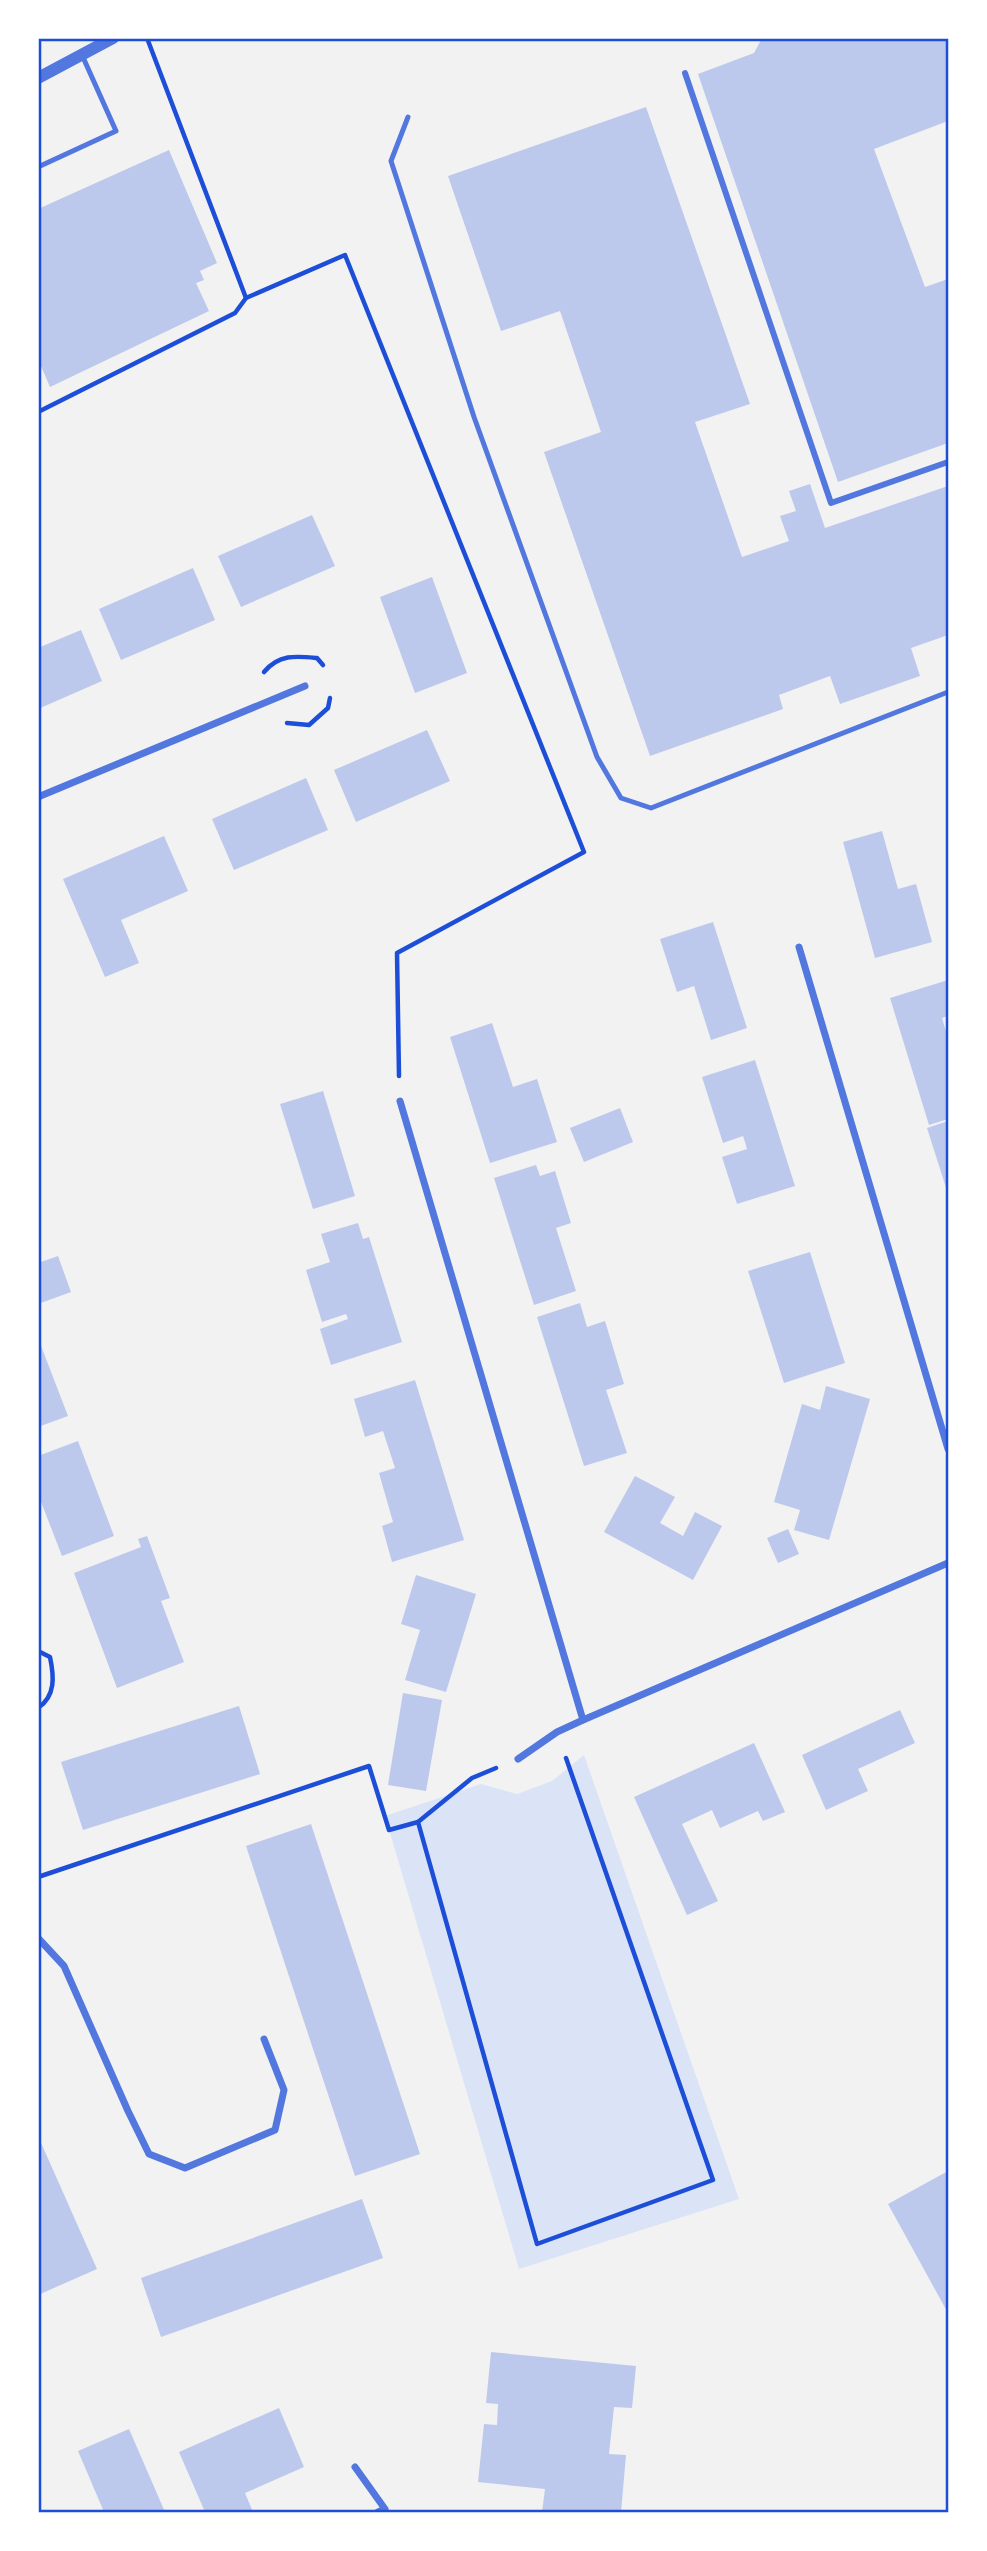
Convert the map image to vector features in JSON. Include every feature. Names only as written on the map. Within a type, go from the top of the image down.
[{"type":"street","points":[[38,78],[113,38]]},
{"type":"street","points":[[685,73],[831,503],[948,462]]},
{"type":"street","points":[[38,797],[305,686]]},
{"type":"street","points":[[799,947],[948,1449]]},
{"type":"street","points":[[400,1101],[583,1720]]},
{"type":"street","points":[[518,1759],[557,1732],[583,1720],[948,1563]]},
{"type":"street","points":[[38,1938],[64,1966],[149,2154],[186,2168],[275,2130],[284,2090],[264,2039]]},
{"type":"street","points":[[355,2467],[385,2509],[378,2512]]},
{"type":"lane","points":[[38,167],[116,131],[82,55]]},
{"type":"lane","points":[[408,117],[391,161],[474,417],[597,757],[621,798],[651,808],[948,692]]},
{"type":"path","points":[[147,38],[246,298]]},
{"type":"path","points":[[38,412],[235,313],[246,298],[345,256],[584,852],[397,953],[400,1101]]},
{"type":"path","points":[[38,1651],[50,1657],[54,1680],[46,1702],[38,1708]]},
{"type":"path","points":[[418,1822],[537,2244],[713,2180],[557,1732]]},
{"type":"path","points":[[38,1877],[369,1766],[389,1830],[418,1822],[472,1778],[518,1759]]},
{"type":"shaded area","points":[[584,1755],[739,2199],[519,2269],[385,1816],[481,1784],[517,1794],[552,1781]]},
{"type":"building","points":[[762,38],[948,38],[948,121],[874,149],[925,287],[948,279],[948,443],[838,482],[698,74],[754,53]]},
{"type":"building","points":[[646,107],[750,404],[695,422],[742,557],[789,541],[780,516],[796,511],[789,491],[810,484],[825,528],[948,486],[948,635],[911,648],[920,676],[840,704],[830,676],[779,695],[783,709],[650,756],[544,452],[601,432],[560,311],[501,331],[448,176]]},
{"type":"building","points":[[169,150],[217,263],[200,271],[204,280],[196,283],[209,311],[50,387],[38,359],[38,209]]},
{"type":"building","points":[[312,515],[335,566],[241,607],[218,556]]},
{"type":"building","points":[[193,568],[215,620],[121,660],[99,609]]},
{"type":"building","points":[[432,577],[467,673],[415,693],[380,597]]},
{"type":"building","points":[[81,630],[102,681],[38,709],[38,648]]},
{"type":"building","points":[[427,730],[450,781],[356,822],[334,770]]},
{"type":"building","points":[[306,778],[328,830],[234,870],[212,819]]},
{"type":"building","points":[[882,831],[898,889],[916,884],[932,942],[875,958],[843,842]]},
{"type":"building","points":[[164,836],[188,891],[121,920],[139,963],[105,977],[63,879]]},
{"type":"building","points":[[713,922],[747,1028],[711,1040],[694,986],[677,992],[660,939]]},
{"type":"building","points":[[948,980],[948,1016],[942,1018],[948,1038],[948,1119],[929,1125],[890,998]]},
{"type":"building","points":[[492,1023],[513,1087],[537,1079],[557,1142],[490,1163],[450,1037]]},
{"type":"building","points":[[755,1060],[795,1186],[737,1204],[722,1157],[747,1149],[743,1136],[723,1143],[702,1077]]},
{"type":"building","points":[[323,1091],[355,1196],[313,1209],[280,1104]]},
{"type":"building","points":[[620,1108],[633,1142],[584,1162],[570,1128]]},
{"type":"building","points":[[948,1121],[948,1194],[927,1128]]},
{"type":"building","points":[[536,1165],[540,1176],[555,1171],[571,1223],[556,1228],[576,1291],[534,1305],[494,1178]]},
{"type":"building","points":[[358,1223],[363,1239],[369,1237],[402,1342],[331,1365],[320,1329],[348,1319],[346,1314],[322,1322],[306,1270],[330,1262],[321,1234]]},
{"type":"building","points":[[810,1252],[845,1363],[784,1383],[748,1271]]},
{"type":"building","points":[[58,1256],[71,1292],[38,1304],[38,1263]]},
{"type":"building","points":[[580,1303],[587,1327],[605,1321],[624,1384],[606,1390],[627,1453],[584,1466],[537,1317]]},
{"type":"building","points":[[38,1338],[68,1416],[38,1427]]},
{"type":"building","points":[[415,1380],[464,1540],[392,1562],[382,1526],[393,1522],[379,1473],[395,1468],[383,1431],[365,1437],[354,1399]]},
{"type":"building","points":[[826,1386],[870,1399],[829,1540],[794,1530],[800,1510],[774,1502],[802,1404],[820,1410]]},
{"type":"building","points":[[78,1441],[114,1536],[62,1556],[38,1494],[38,1456]]},
{"type":"building","points":[[635,1476],[675,1497],[660,1523],[683,1536],[695,1512],[722,1526],[693,1580],[604,1532]]},
{"type":"building","points":[[788,1529],[799,1554],[778,1563],[767,1538]]},
{"type":"building","points":[[147,1536],[170,1598],[161,1601],[184,1662],[117,1688],[74,1573],[141,1547],[138,1539]]},
{"type":"building","points":[[416,1575],[476,1594],[446,1692],[405,1680],[420,1630],[401,1624]]},
{"type":"building","points":[[403,1693],[442,1700],[426,1791],[388,1785]]},
{"type":"building","points":[[239,1706],[260,1774],[83,1830],[61,1762]]},
{"type":"building","points":[[900,1710],[915,1743],[858,1769],[868,1791],[826,1810],[802,1755]]},
{"type":"building","points":[[754,1743],[785,1812],[763,1821],[758,1811],[720,1828],[712,1810],[682,1824],[718,1901],[687,1915],[634,1797]]},
{"type":"building","points":[[311,1824],[420,2154],[355,2176],[246,1846]]},
{"type":"building","points":[[38,2136],[97,2269],[38,2295]]},
{"type":"building","points":[[948,2171],[948,2313],[888,2204]]},
{"type":"building","points":[[362,2199],[383,2258],[161,2337],[141,2278]]},
{"type":"building","points":[[491,2352],[636,2366],[632,2408],[614,2407],[609,2454],[626,2455],[621,2512],[542,2512],[545,2489],[478,2482],[484,2424],[497,2425],[498,2404],[486,2403]]},
{"type":"building","points":[[279,2408],[304,2467],[245,2493],[253,2512],[205,2512],[179,2452]]},
{"type":"building","points":[[129,2429],[165,2512],[104,2512],[78,2451]]}]
